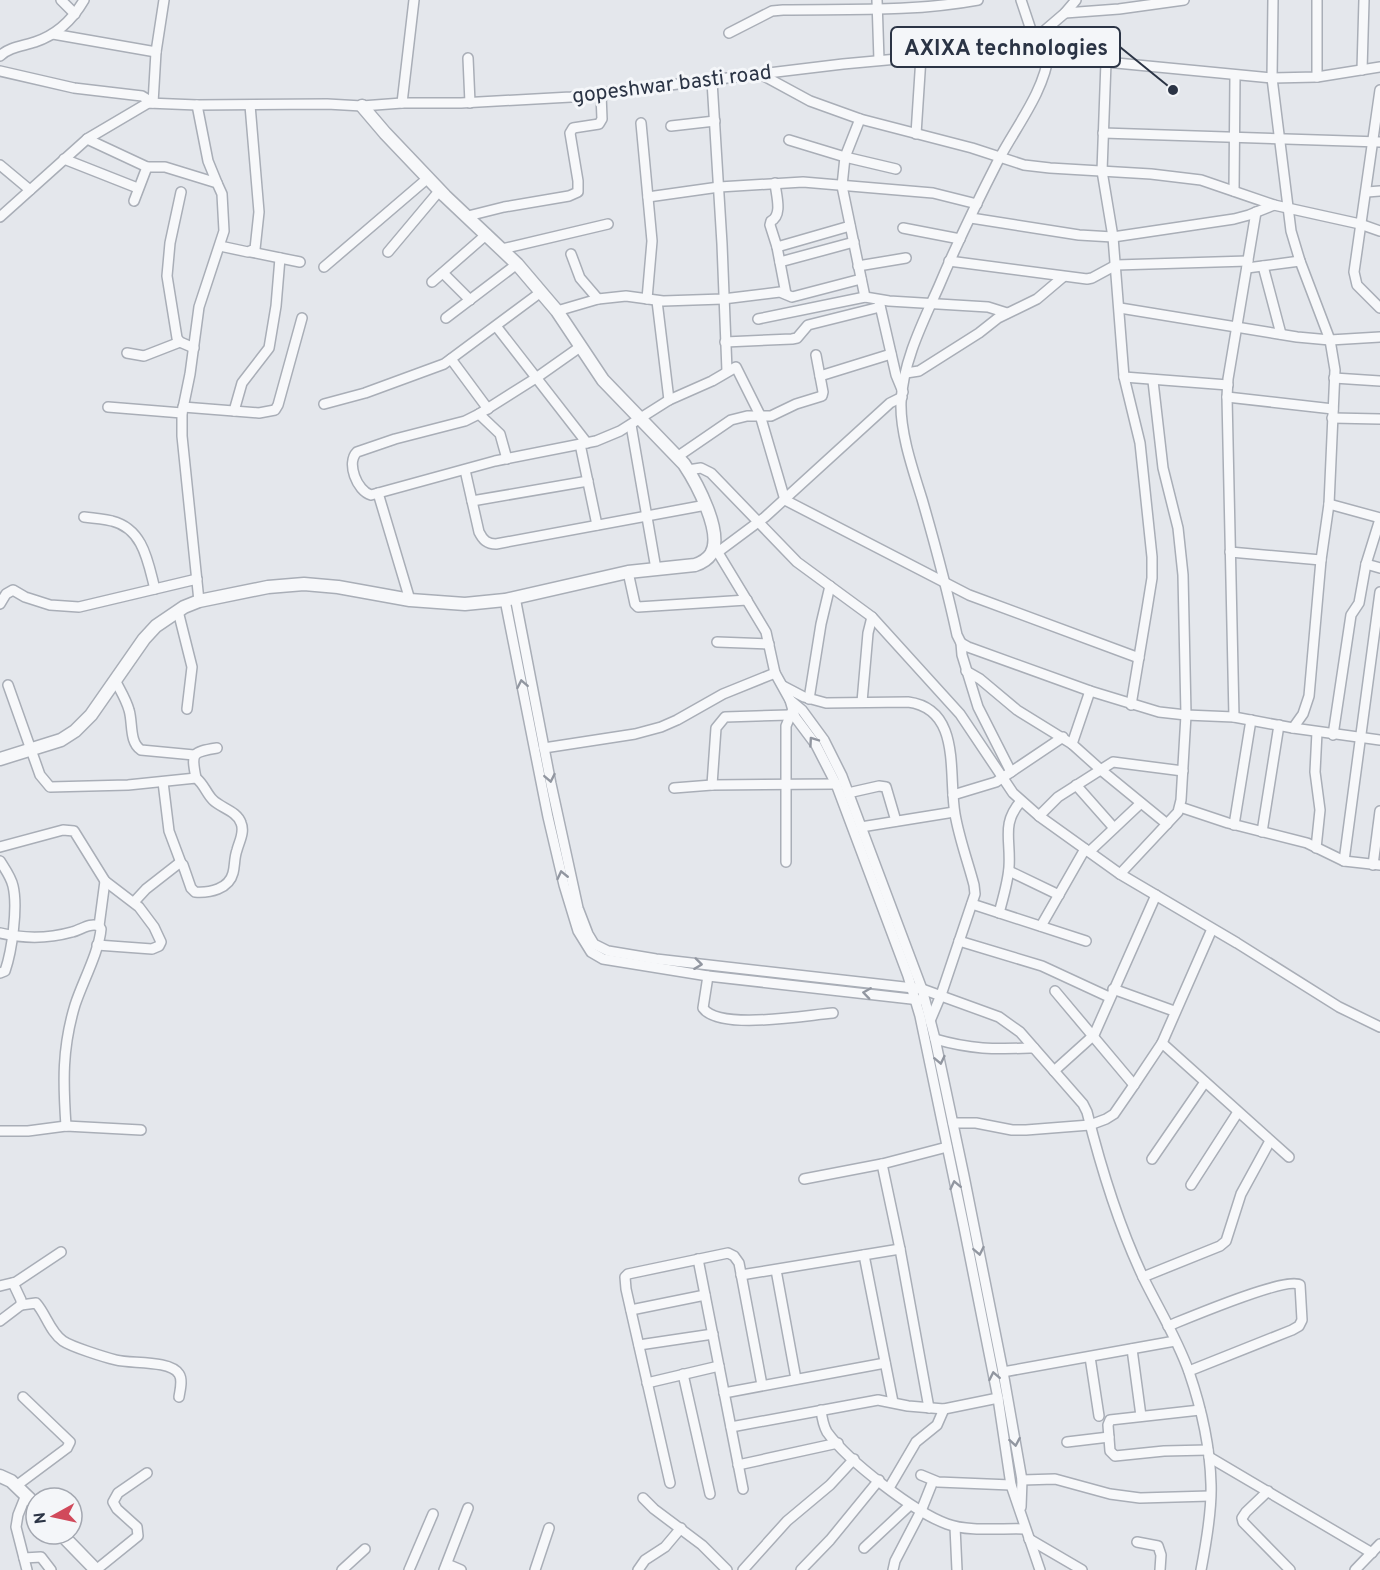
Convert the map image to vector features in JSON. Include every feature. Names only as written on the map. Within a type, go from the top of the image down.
[{"type":"street","points":[[61,0],[75,14]]},
{"type":"street","points":[[1,53],[53,34],[75,14],[84,0]]},
{"type":"street","points":[[0,217],[87,139],[150,103],[164,0]]},
{"type":"street","points":[[402,103],[414,0]]},
{"type":"street","points":[[729,33],[772,12],[877,5],[937,6],[978,0]]},
{"type":"street","points":[[1021,0],[1034,39]]},
{"type":"street","points":[[1023,49],[1065,13],[1076,0]]},
{"type":"street","points":[[1065,13],[1119,9],[1184,0]]},
{"type":"street","points":[[1273,0],[1272,78],[1291,231],[1330,340],[1334,378],[1329,504],[1321,560],[1309,696],[1304,714],[1293,728]]},
{"type":"street","points":[[1317,0],[1317,77]]},
{"type":"street","points":[[1362,70],[1364,0]]},
{"type":"street","points":[[877,5],[879,60]]},
{"type":"street","points":[[53,34],[156,52]]},
{"type":"street","name":"gopeshwar basti road","points":[[0,71],[74,88],[142,96],[150,103],[362,106],[402,103],[470,103],[601,94],[879,60],[1023,49],[1106,62],[1272,78],[1317,77],[1380,67]]},
{"type":"street","points":[[1011,772],[978,707],[966,671],[946,585],[910,456],[902,415],[902,394],[914,346],[949,261],[1000,158],[1041,84],[1047,70],[1049,53]]},
{"type":"street","points":[[916,134],[921,57]]},
{"type":"street","points":[[468,58],[470,103]]},
{"type":"street","points":[[1106,62],[1102,171],[1116,265],[1124,377],[1140,443],[1152,557],[1152,578],[1131,705]]},
{"type":"street","points":[[761,75],[810,101],[860,119],[972,148],[1000,158],[1050,168],[1178,176],[1201,180],[1274,205],[1360,224],[1380,231]]},
{"type":"street","points":[[1234,191],[1235,76]]},
{"type":"street","points":[[712,81],[727,371]]},
{"type":"street","points":[[1380,90],[1377,142],[1360,224],[1354,278],[1357,285],[1380,308]]},
{"type":"street","points":[[468,216],[504,207],[569,196],[578,192],[570,133],[577,126],[599,124],[602,120],[601,94]]},
{"type":"street","points":[[197,105],[208,161],[222,194],[224,218],[224,231],[220,246],[199,307],[190,374],[182,410],[182,436],[199,601]]},
{"type":"street","points":[[250,105],[259,212],[255,249],[251,252]]},
{"type":"street","points":[[362,106],[428,178],[517,264],[557,311],[603,380],[635,422],[677,457],[688,470],[706,505],[716,549],[766,632],[775,673],[783,686],[795,717],[825,760],[836,784],[911,987],[930,1021],[1003,1372],[1022,1480],[1021,1516]]},
{"type":"street","points":[[860,119],[845,157],[842,186],[865,297]]},
{"type":"street","points":[[671,126],[715,121]]},
{"type":"street","points":[[641,123],[652,259],[652,300],[669,400]]},
{"type":"street","points":[[1103,133],[1377,142]]},
{"type":"street","points":[[87,139],[147,167],[165,167],[217,183]]},
{"type":"street","points":[[789,140],[896,169]]},
{"type":"street","points":[[64,159],[135,187]]},
{"type":"street","points":[[0,165],[30,190]]},
{"type":"street","points":[[134,201],[147,167]]},
{"type":"street","points":[[324,267],[428,178]]},
{"type":"street","points":[[648,197],[719,187],[803,182],[933,194],[977,204]]},
{"type":"street","points":[[776,183],[778,214],[770,225],[777,247],[786,294]]},
{"type":"street","points":[[387,252],[440,190]]},
{"type":"street","points":[[1366,192],[1380,191]]},
{"type":"street","points":[[181,192],[170,243],[167,285],[177,338],[180,342],[194,348]]},
{"type":"street","points":[[970,218],[1079,235],[1113,237],[1234,219],[1274,205]]},
{"type":"street","points":[[1234,717],[1227,397],[1256,212]]},
{"type":"street","points":[[502,249],[608,224]]},
{"type":"street","points":[[777,247],[850,226]]},
{"type":"street","points":[[903,228],[960,238]]},
{"type":"street","points":[[432,282],[487,234]]},
{"type":"street","points":[[780,262],[854,242]]},
{"type":"street","points":[[220,246],[300,262]]},
{"type":"street","points":[[571,254],[580,278],[598,300]]},
{"type":"street","points":[[234,411],[242,383],[269,348],[276,306],[280,258]]},
{"type":"street","points":[[858,266],[906,258]]},
{"type":"street","points":[[949,261],[1063,277],[1092,278],[1116,265],[1263,266],[1300,261]]},
{"type":"street","points":[[446,318],[517,264]]},
{"type":"street","points":[[1263,266],[1281,334]]},
{"type":"street","points":[[443,273],[470,300]]},
{"type":"street","points":[[906,373],[918,371],[1007,313],[1037,299],[1063,277]]},
{"type":"street","points":[[557,311],[598,300],[626,296],[652,300],[723,299],[780,292],[796,296],[861,279]]},
{"type":"street","points":[[324,405],[425,372],[451,359],[541,292]]},
{"type":"street","points":[[758,319],[865,297],[879,303]]},
{"type":"street","points":[[725,342],[797,338],[808,325],[879,303],[931,303],[987,307],[1007,313]]},
{"type":"street","points":[[879,303],[902,394]]},
{"type":"street","points":[[1120,308],[1330,340],[1380,337]]},
{"type":"street","points":[[108,407],[259,413],[275,410],[279,405],[302,318]]},
{"type":"street","points":[[496,326],[584,443],[588,481],[597,525]]},
{"type":"street","points":[[127,353],[140,356],[151,354],[180,342]]},
{"type":"street","points":[[580,347],[488,409],[465,421],[395,439],[357,452],[352,456],[351,462],[363,490],[371,495],[507,459],[609,436],[669,400],[712,381],[733,368],[738,369],[760,416],[784,500],[946,585],[1139,658]]},
{"type":"street","points":[[820,376],[891,354]]},
{"type":"street","points":[[677,457],[731,420],[747,416],[771,416],[796,404],[822,396],[816,355]]},
{"type":"street","points":[[451,359],[488,409]]},
{"type":"street","points":[[1124,377],[1228,385]]},
{"type":"street","points":[[1334,378],[1380,381]]},
{"type":"street","points":[[1120,874],[1180,807],[1183,771],[1186,716],[1183,576],[1173,501],[1163,468],[1153,381]]},
{"type":"street","points":[[0,759],[61,740],[75,731],[91,715],[150,633],[178,611],[199,601],[268,587],[304,584],[338,587],[410,600],[465,604],[510,598],[628,572],[695,565],[703,562],[716,549],[758,523],[902,394]]},
{"type":"street","points":[[1227,397],[1332,414],[1380,419]]},
{"type":"street","points":[[479,414],[500,434],[507,459]]},
{"type":"street","points":[[635,422],[646,515],[656,569]]},
{"type":"street","points":[[688,470],[701,468],[711,473],[797,562],[872,617],[960,714],[1001,778],[1021,801],[1039,816],[1120,874],[1339,1007],[1380,1027]]},
{"type":"street","points":[[465,470],[479,531],[489,544],[706,505]]},
{"type":"street","points":[[472,501],[588,481]]},
{"type":"street","points":[[378,493],[410,600]]},
{"type":"street","points":[[1329,504],[1380,519],[1366,564],[1359,603],[1351,615],[1333,735]]},
{"type":"street","points":[[84,517],[113,521],[124,526],[137,537],[145,549],[155,589]]},
{"type":"street","points":[[1230,552],[1321,560]]},
{"type":"street","points":[[1366,564],[1380,568]]},
{"type":"street","points":[[628,572],[635,604],[638,607],[747,600]]},
{"type":"street","points":[[0,604],[6,594],[13,590],[25,597],[50,604],[79,607],[197,579]]},
{"type":"street","points":[[809,699],[821,624],[830,586]]},
{"type":"street","points":[[1344,861],[1380,592]]},
{"type":"street","points":[[510,598],[578,908],[594,944],[601,949],[656,959],[755,972],[911,987],[941,995],[1009,1023],[1034,1047],[1083,1104],[1118,1218],[1189,1371],[1200,1410],[1209,1454],[1210,1496],[1201,1570]]},
{"type":"street","points":[[510,598],[548,817],[564,885],[578,931],[591,952],[603,959],[708,976],[920,1000]]},
{"type":"street","points":[[178,611],[192,667],[187,709]]},
{"type":"street","points":[[862,702],[868,633],[872,617]]},
{"type":"street","points":[[717,642],[769,644]]},
{"type":"street","points":[[961,643],[1131,705],[1186,716],[1234,717],[1333,735],[1380,740]]},
{"type":"street","points":[[966,671],[980,679],[1017,710],[1063,737],[1167,824]]},
{"type":"street","points":[[544,748],[635,734],[661,727],[731,690],[775,673]]},
{"type":"street","points":[[115,680],[129,710],[136,747],[141,750],[194,755],[197,752],[217,748]]},
{"type":"street","points":[[8,685],[40,776],[50,787],[128,785],[196,778],[202,782],[210,797],[237,816],[242,832],[234,858],[233,876],[228,884],[218,890],[195,892],[191,888],[169,831],[163,782]]},
{"type":"street","points":[[783,686],[809,699],[826,703],[908,702],[920,704],[933,711],[940,721],[950,751],[954,812],[974,885],[972,904],[930,1021]]},
{"type":"street","points":[[1072,744],[1090,691]]},
{"type":"street","points":[[786,862],[786,726],[791,708]]},
{"type":"street","points":[[712,785],[716,728],[720,720],[724,717],[791,708],[802,710],[824,740],[849,793],[922,989],[920,1000],[998,1398],[1011,1485],[1040,1570]]},
{"type":"street","points":[[1234,825],[1251,720]]},
{"type":"street","points":[[1262,832],[1279,725]]},
{"type":"street","points":[[1316,848],[1320,810],[1315,772],[1317,732]]},
{"type":"street","points":[[953,795],[989,786],[1063,737]]},
{"type":"street","points":[[194,755],[196,778]]},
{"type":"street","points":[[1039,816],[1058,797],[1118,761],[1183,771]]},
{"type":"street","points":[[674,788],[712,785],[836,784]]},
{"type":"street","points":[[1076,785],[1114,828]]},
{"type":"street","points":[[849,793],[879,786],[886,787],[896,821]]},
{"type":"street","points":[[999,913],[1009,871],[1009,820],[1012,810],[1021,801]]},
{"type":"street","points":[[1041,926],[1087,851],[1141,802]]},
{"type":"street","points":[[1180,807],[1234,825],[1307,843],[1344,861],[1376,865],[1380,811]]},
{"type":"street","points":[[861,827],[954,812]]},
{"type":"street","points":[[0,847],[63,830],[74,831],[105,881],[134,902],[154,927],[161,942],[159,946],[152,949],[97,945]]},
{"type":"street","points":[[0,861],[13,886],[12,936],[5,971],[0,973]]},
{"type":"street","points":[[134,902],[174,866],[181,863]]},
{"type":"street","points":[[1009,871],[1059,895]]},
{"type":"street","points":[[66,1126],[63,1072],[67,1034],[101,934],[99,926],[105,881]]},
{"type":"street","points":[[1054,1071],[1094,1035],[1156,895]]},
{"type":"street","points":[[972,904],[1086,941]]},
{"type":"street","points":[[0,933],[36,938],[69,933],[92,924],[99,926]]},
{"type":"street","points":[[953,1123],[976,1123],[1012,1130],[1026,1130],[1090,1125],[1114,1114],[1162,1043],[1174,1011],[1212,929]]},
{"type":"street","points":[[958,941],[1042,966],[1111,993],[1174,1011]]},
{"type":"street","points":[[708,976],[703,1008],[712,1016],[746,1020],[833,1013]]},
{"type":"street","points":[[1055,991],[1134,1085]]},
{"type":"street","points":[[935,1039],[971,1048],[1034,1047]]},
{"type":"street","points":[[1162,1043],[1289,1157]]},
{"type":"street","points":[[1152,1159],[1205,1082]]},
{"type":"street","points":[[1191,1185],[1238,1112]]},
{"type":"street","points":[[0,1131],[28,1131],[66,1126],[141,1130]]},
{"type":"street","points":[[1143,1276],[1220,1246],[1226,1241],[1241,1194],[1270,1141]]},
{"type":"street","points":[[804,1179],[882,1164],[947,1147]]},
{"type":"street","points":[[882,1164],[929,1408]]},
{"type":"street","points":[[741,1275],[900,1249]]},
{"type":"street","points":[[0,1286],[13,1283],[61,1252]]},
{"type":"street","points":[[670,1483],[625,1281],[628,1274],[729,1253],[734,1256],[739,1263],[762,1385]]},
{"type":"street","points":[[864,1255],[893,1402]]},
{"type":"street","points":[[698,1259],[743,1489]]},
{"type":"street","points":[[776,1269],[796,1379]]},
{"type":"street","points":[[1168,1326],[1270,1288],[1293,1282],[1300,1285],[1302,1289],[1302,1320],[1299,1326],[1189,1371]]},
{"type":"street","points":[[13,1283],[21,1305]]},
{"type":"street","points":[[631,1310],[705,1295]]},
{"type":"street","points":[[0,1321],[21,1305],[36,1303],[50,1326],[65,1342],[116,1360],[160,1365],[174,1370],[179,1374],[181,1382],[180,1397]]},
{"type":"street","points":[[639,1346],[712,1334]]},
{"type":"street","points":[[1003,1372],[1175,1341]]},
{"type":"street","points":[[1132,1349],[1141,1416]]},
{"type":"street","points":[[1090,1357],[1099,1416]]},
{"type":"street","points":[[724,1394],[885,1363]]},
{"type":"street","points":[[647,1383],[719,1366]]},
{"type":"street","points":[[684,1374],[710,1494]]},
{"type":"street","points":[[16,1491],[67,1448],[70,1442],[23,1397]]},
{"type":"street","points":[[731,1427],[878,1400],[944,1409],[998,1398]]},
{"type":"street","points":[[889,1488],[916,1442],[937,1425],[944,1409]]},
{"type":"street","points":[[821,1410],[826,1430],[838,1443],[910,1505],[956,1527],[1025,1528]]},
{"type":"street","points":[[1200,1410],[1110,1420],[1108,1421],[1110,1451],[1115,1456],[1164,1451],[1209,1454],[1372,1553]]},
{"type":"street","points":[[1067,1442],[1109,1437]]},
{"type":"street","points":[[738,1465],[838,1443]]},
{"type":"street","points":[[742,1570],[787,1521],[830,1485],[854,1459]]},
{"type":"street","points":[[0,1465],[16,1491],[16,1527],[27,1570]]},
{"type":"street","points":[[73,1546],[96,1570],[138,1536],[137,1527],[117,1509],[113,1502],[118,1493],[147,1473]]},
{"type":"street","points":[[921,1475],[933,1481],[1011,1485]]},
{"type":"street","points":[[1022,1480],[1055,1479],[1132,1498],[1210,1496]]},
{"type":"street","points":[[801,1570],[830,1540],[879,1480]]},
{"type":"street","points":[[893,1570],[895,1561],[921,1511],[933,1481]]},
{"type":"street","points":[[1268,1491],[1242,1518],[1290,1570]]},
{"type":"street","points":[[643,1498],[702,1545],[727,1570]]},
{"type":"street","points":[[864,1548],[910,1505]]},
{"type":"street","points":[[461,1570],[446,1567],[468,1508]]},
{"type":"street","points":[[408,1570],[433,1514]]},
{"type":"street","points":[[956,1527],[957,1570]]},
{"type":"street","points":[[535,1570],[549,1528]]},
{"type":"street","points":[[638,1570],[645,1560],[666,1547],[681,1528]]},
{"type":"street","points":[[1029,1539],[1082,1570]]},
{"type":"street","points":[[1137,1542],[1158,1546],[1161,1555],[1160,1570]]},
{"type":"street","points":[[1355,1570],[1380,1544]]},
{"type":"street","points":[[342,1570],[365,1549]]},
{"type":"street","points":[[24,1558],[41,1557],[51,1570]]},
{"type":"place","name":"AXIXA technologies","points":[[1173,90]]}]
